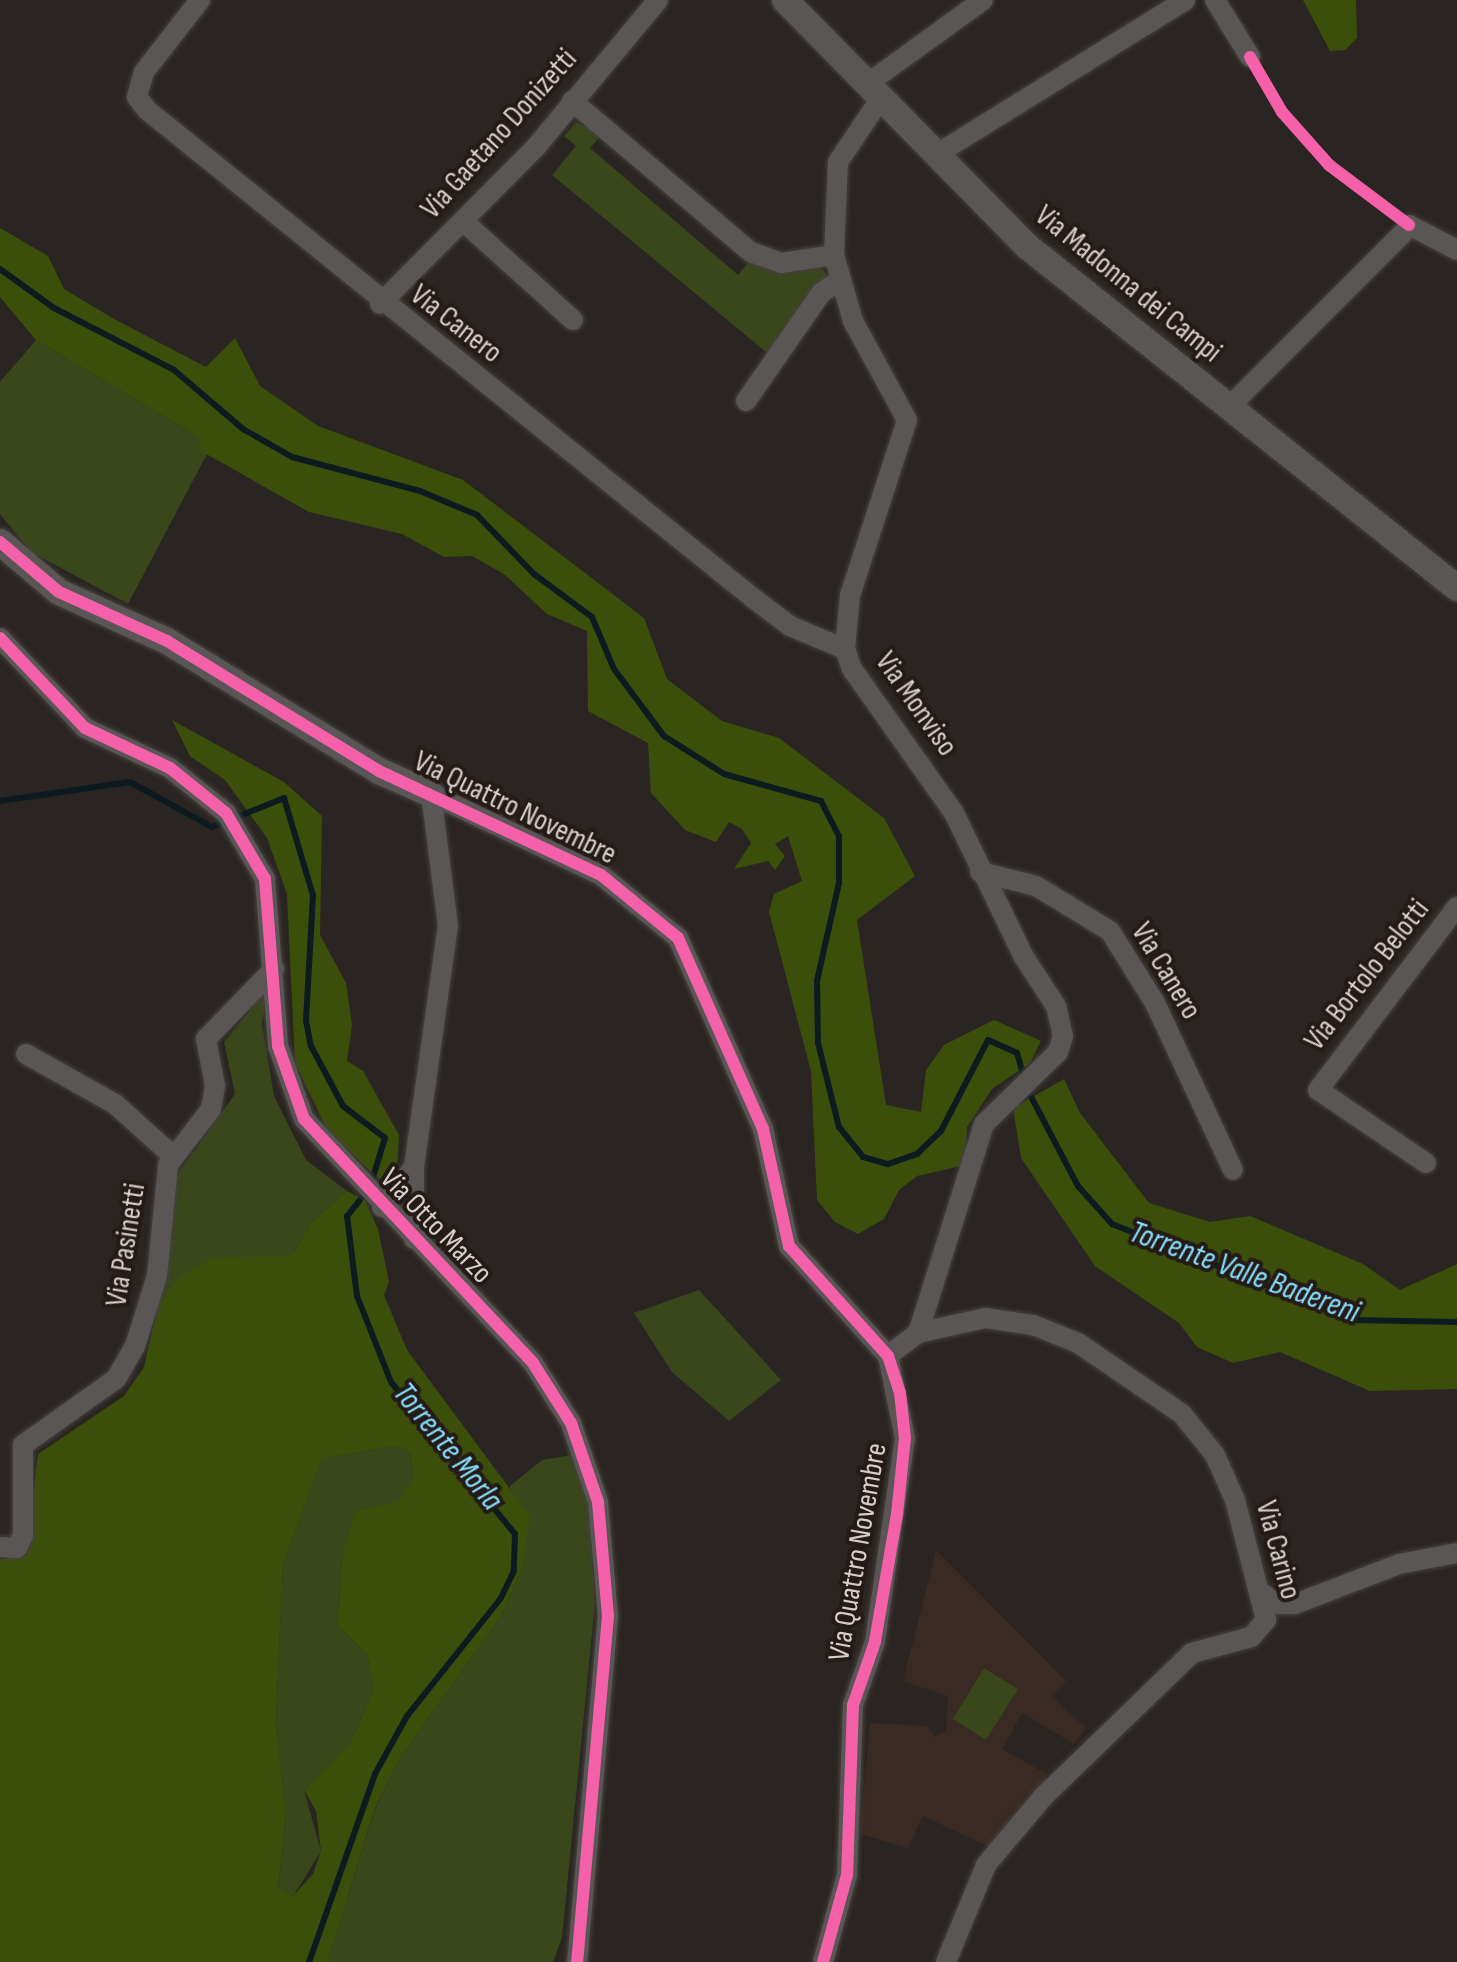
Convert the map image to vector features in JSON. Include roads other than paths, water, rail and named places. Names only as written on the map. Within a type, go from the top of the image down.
[{"type":"street","name":"Via Canero","points":[[200,0],[144,72],[137,97],[380,304],[790,626],[845,649]]},
{"type":"street","name":"Via Gaetano Donizetti","points":[[380,304],[463,221],[658,0]]},
{"type":"street","name":"Via Madonna dei Campi","points":[[785,0],[1028,247],[1457,588]]},
{"type":"street","points":[[874,91],[983,0]]},
{"type":"street","points":[[937,154],[1185,0]]},
{"type":"street","points":[[1215,0],[1250,57]]},
{"type":"street","name":"Via Monviso","points":[[874,91],[838,162],[834,255],[838,281],[907,420],[850,595],[845,649],[852,669],[954,813],[980,872],[1062,1021],[1058,1052],[1042,1070],[1010,1092],[984,1124],[918,1333]]},
{"type":"street","points":[[572,101],[751,252],[781,263],[834,255]]},
{"type":"street","points":[[463,221],[573,320]]},
{"type":"street","points":[[1229,407],[1406,228],[1457,250]]},
{"type":"street","points":[[746,401],[821,293],[838,281]]},
{"type":"street","name":"Via Quattro Novembre","points":[[4,553],[59,592],[167,641],[379,771],[601,875],[678,938],[763,1129],[789,1246],[888,1356],[905,1438],[875,1642],[853,1705],[847,1875],[838,1919],[823,1962]]},
{"type":"street","name":"Via Otto Marzo","points":[[0,638],[85,728],[170,768],[226,813],[249,844],[271,909],[286,1084],[304,1119],[380,1206],[550,1385],[598,1502],[608,1616],[577,1962]]},
{"type":"street","points":[[414,1239],[414,1167],[448,926],[431,794]]},
{"type":"street","name":"Via Canero","points":[[980,872],[1036,886],[1110,931],[1155,1003],[1233,1170]]},
{"type":"street","name":"Via Bortolo Belotti","points":[[1426,1163],[1318,1090],[1457,907]]},
{"type":"street","name":"Via Pasinetti","points":[[0,1547],[17,1548],[23,1535],[23,1445],[116,1379],[145,1325],[174,1157],[211,1109],[215,1086],[206,1039],[274,969]]},
{"type":"street","points":[[26,1054],[115,1104],[174,1157]]},
{"type":"street","points":[[380,1206],[414,1167]]},
{"type":"street","name":"Via Carino","points":[[918,1333],[1009,1318],[1078,1343],[1139,1379],[1182,1414],[1215,1455],[1265,1595],[1261,1631],[1192,1653],[1043,1797],[986,1865],[946,1962]]},
{"type":"street","points":[[888,1356],[918,1333]]},
{"type":"street","points":[[1265,1595],[1274,1604],[1295,1604],[1399,1564],[1457,1553]]},
{"type":"waterway","name":"Torrente Valle Badereni","points":[[0,269],[54,308],[174,370],[243,429],[292,457],[420,491],[477,515],[534,574],[592,617],[614,669],[664,736],[724,774],[821,801],[839,836],[839,883],[817,981],[818,1043],[839,1127],[863,1157],[888,1164],[917,1154],[941,1131],[988,1040],[1017,1053],[1024,1078]]},
{"type":"waterway","name":"Torrente Morla","points":[[0,801],[130,782],[212,827],[284,798],[313,895],[306,1021],[311,1046],[343,1106],[385,1138],[370,1187],[347,1216],[357,1296],[391,1382],[515,1534],[514,1571],[501,1598],[407,1716],[375,1774],[309,1962]]},
{"type":"waterway","name":"Torrente Valle Badereni","points":[[1027,1089],[1078,1186],[1112,1224],[1354,1320],[1457,1322]]}]
